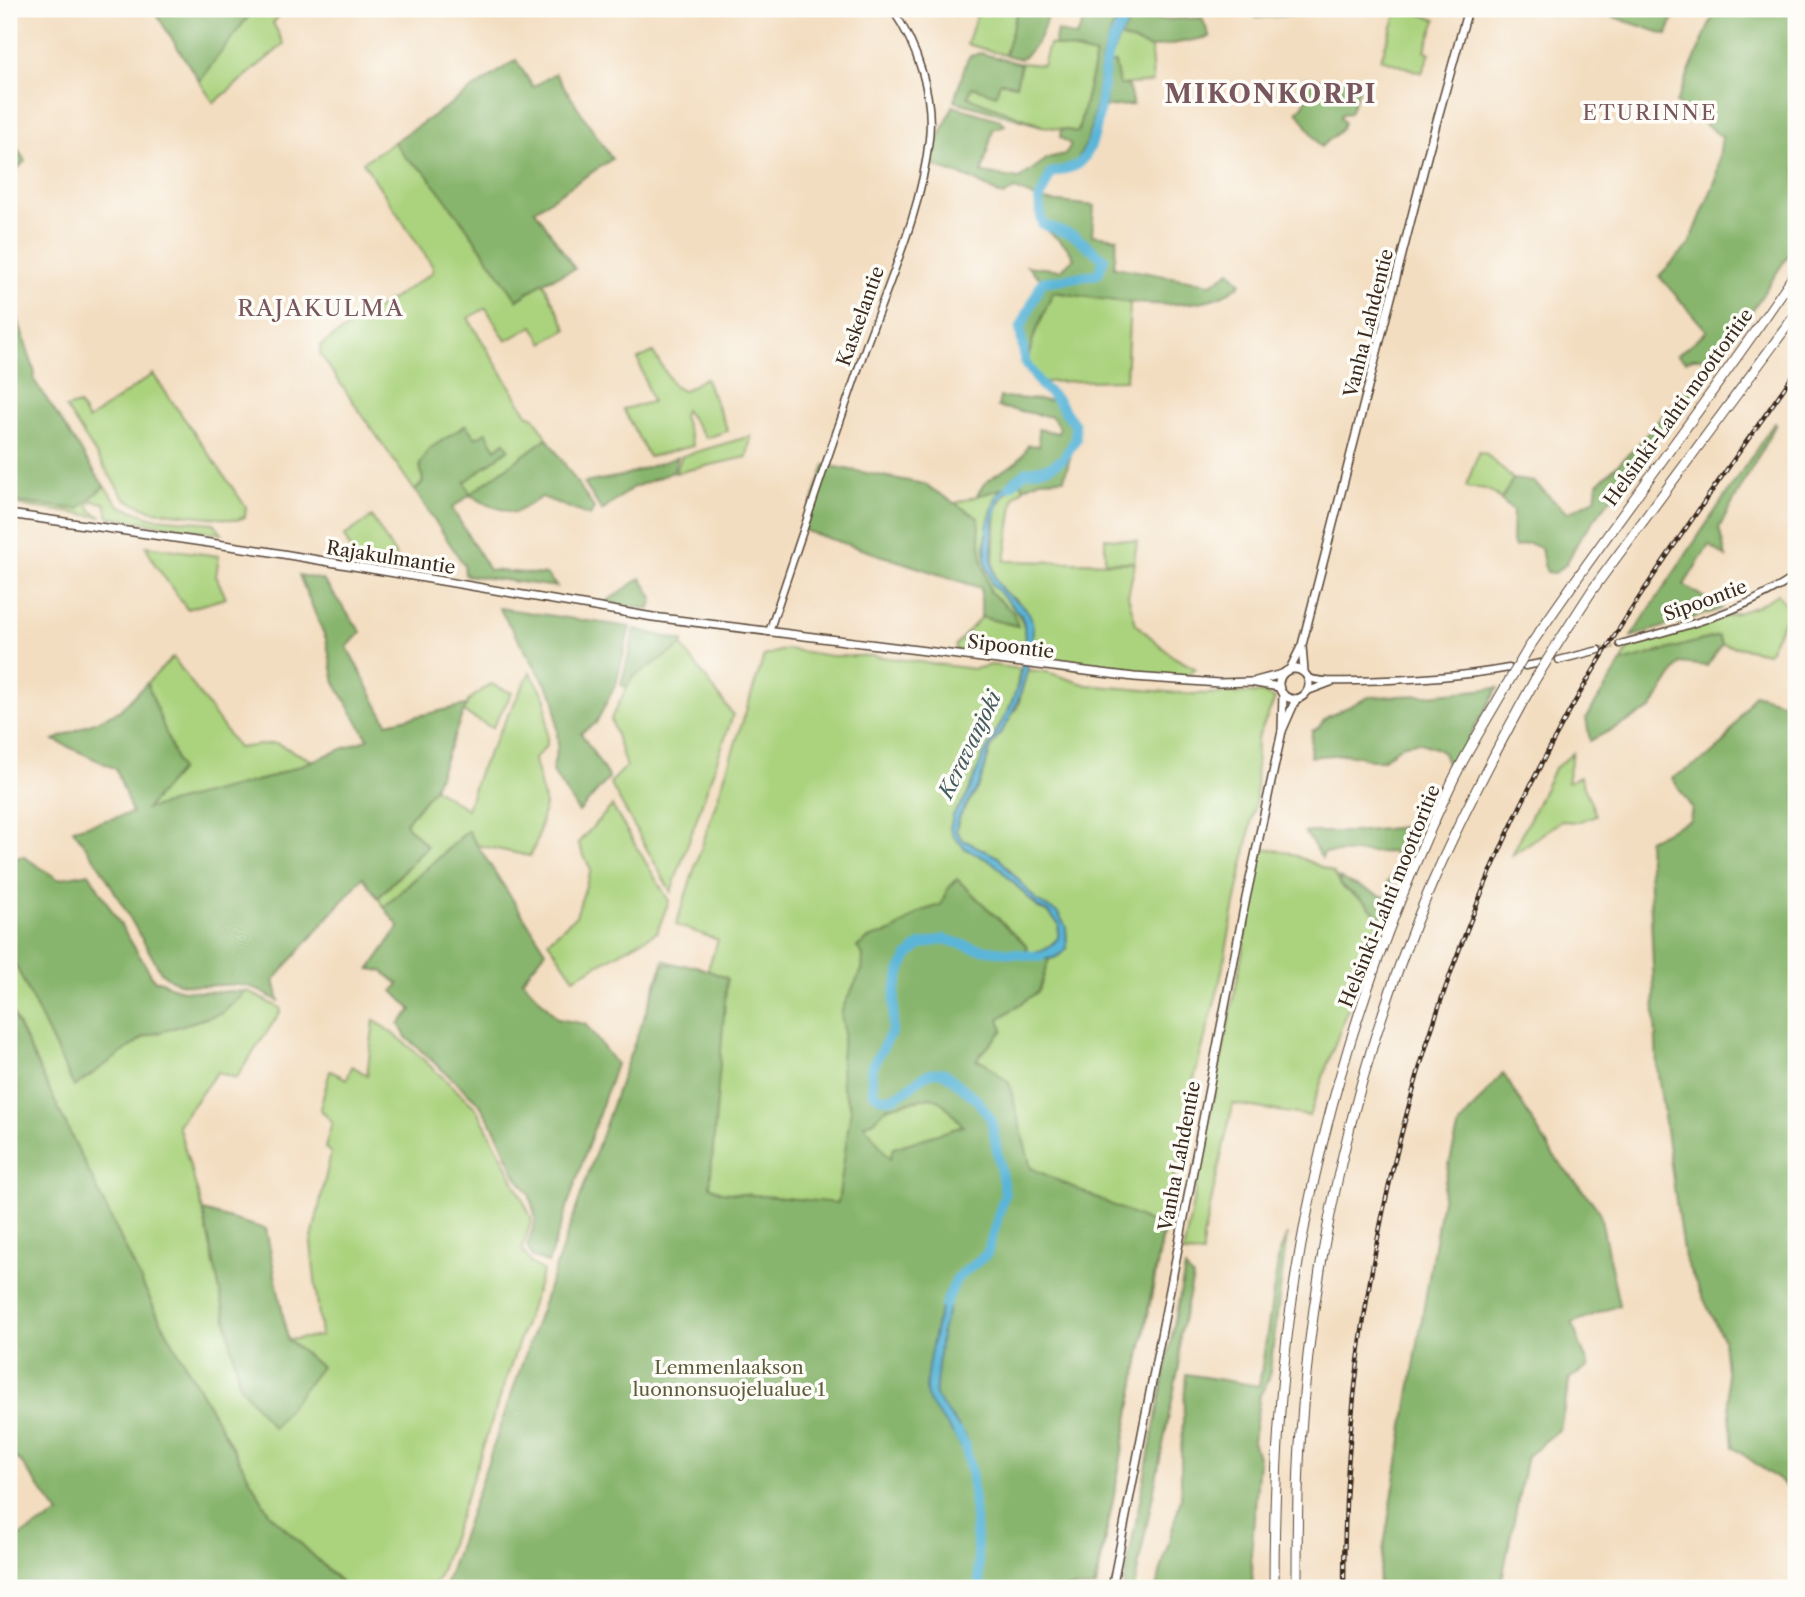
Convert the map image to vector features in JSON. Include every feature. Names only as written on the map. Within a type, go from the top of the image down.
[{"type":"highway","name":"Helsinki-Lahti moottoritie","points":[[1274,1588],[1275,1493],[1282,1383],[1294,1288],[1327,1122],[1363,1004],[1409,880],[1455,777],[1528,649],[1586,562],[1796,272]]},
{"type":"highway","name":"Helsinki-Lahti moottoritie","points":[[1297,1588],[1300,1445],[1306,1371],[1317,1290],[1350,1127],[1381,1021],[1431,887],[1485,773],[1558,643],[1593,589],[1796,314]]},
{"type":"main road","name":"Vanha Lahdentie","points":[[1286,671],[1294,665],[1302,645],[1428,153],[1468,9]]},
{"type":"main road","name":"Rajakulmantie","points":[[9,514],[277,553],[635,614],[769,632]]},
{"type":"main road","name":"Sipoontie","points":[[769,632],[1134,677],[1219,683],[1250,682],[1286,671]]},
{"type":"main road","name":"Vanha Lahdentie","points":[[1302,645],[1306,675]]},
{"type":"main road","points":[[1286,671],[1306,675],[1308,691],[1296,699],[1289,698],[1281,691],[1286,671]]},
{"type":"main road","name":"Sipoontie","points":[[1250,682],[1281,691]]},
{"type":"main road","name":"Vanha Lahdentie","points":[[1281,691],[1282,732]]},
{"type":"main road","name":"Vanha Lahdentie","points":[[1112,1588],[1217,1044],[1282,732],[1296,699]]},
{"type":"street","name":"Kaskelantie","points":[[769,632],[841,416],[915,208],[929,139],[925,85],[904,26],[892,9]]},
{"type":"street","name":"Sipoontie","points":[[1620,644],[1718,615],[1766,595],[1796,576]]},
{"type":"street","points":[[1559,660],[1599,650]]},
{"type":"street","points":[[1525,666],[1541,663]]},
{"type":"street","points":[[1306,675],[1334,681],[1443,677],[1510,668]]},
{"type":"street","points":[[1308,691],[1334,681]]},
{"type":"green space","points":[[153,9],[254,9],[199,81]]},
{"type":"green space","points":[[254,9],[285,9],[273,23],[284,44],[214,103],[199,81]]},
{"type":"green space","points":[[979,9],[1018,9],[1005,55],[967,44]]},
{"type":"green space","points":[[1018,9],[1049,9],[1036,43],[1021,59],[1005,55]]},
{"type":"green space","points":[[1082,9],[1127,9],[1112,29],[1102,58],[1097,100],[1087,142],[1076,162],[1048,172],[1036,198],[1015,189],[1003,196],[969,178],[928,164],[953,106],[1000,120],[1005,125],[993,129],[982,173],[1019,179],[1048,158],[1065,154],[1071,145],[1060,137],[1061,129],[1078,132],[1096,55],[1054,45],[1057,31],[1076,37],[1087,15]]},
{"type":"green space","points":[[1139,9],[1154,9],[1155,20],[1202,18],[1210,37],[1151,48],[1120,37]]},
{"type":"green space","points":[[1254,9],[1300,9],[1300,14],[1255,18]]},
{"type":"green space","points":[[1398,9],[1407,9],[1436,20],[1425,50],[1430,53],[1422,73],[1381,59]]},
{"type":"green space","points":[[1590,9],[1676,9],[1667,35]]},
{"type":"green space","points":[[1716,9],[1796,9],[1796,243],[1737,334],[1714,358],[1693,358],[1686,361],[1677,355],[1707,331],[1659,276],[1689,245],[1716,179],[1722,137],[1676,103]]},
{"type":"green space","points":[[1120,37],[1151,48],[1153,82],[1119,85],[1115,63],[1108,63]]},
{"type":"green space","points":[[1049,44],[1096,55],[1078,132],[1042,126],[968,97],[972,87],[1000,82],[1016,85],[1021,63],[1043,65]]},
{"type":"green space","points":[[980,53],[1021,64],[1016,85],[1000,82],[996,95],[972,87],[968,97],[1042,126],[954,101],[967,60]]},
{"type":"green space","points":[[516,60],[533,87],[555,73],[612,159],[535,210],[575,269],[543,282],[517,300],[424,171],[406,158],[394,142]]},
{"type":"green space","points":[[1108,63],[1115,63],[1119,85],[1128,85],[1133,105],[1105,107]]},
{"type":"green space","points":[[1307,78],[1361,83],[1350,113],[1342,114],[1340,118],[1344,122],[1342,129],[1321,147],[1297,111],[1305,100]]},
{"type":"green space","points":[[9,135],[25,161],[9,177]]},
{"type":"green space","points":[[394,142],[406,158],[427,173],[518,300],[543,282],[567,329],[543,343],[533,326],[506,341],[486,308],[468,318],[527,414],[534,417],[547,438],[470,495],[465,482],[508,449],[504,442],[496,449],[476,438],[466,426],[420,464],[423,482],[415,491],[320,354],[321,345],[432,273],[433,267],[363,162]]},
{"type":"green space","points":[[1041,200],[1094,206],[1092,235],[1117,238],[1114,267],[1211,284],[1230,271],[1241,283],[1224,295],[1178,304],[1124,302],[1053,292],[1033,339],[1027,362],[1022,329],[1043,283],[1099,276],[1106,259],[1077,235],[1044,223]]},
{"type":"green space","points":[[1042,226],[1075,238],[1103,260],[1097,273],[1042,280],[1027,266],[1061,270],[1074,258],[1066,246]]},
{"type":"green space","points":[[9,291],[35,373],[34,380],[104,486],[79,509],[16,502],[13,515],[9,514]]},
{"type":"green space","points":[[1052,292],[1130,303],[1126,380],[1042,382],[1027,362]]},
{"type":"green space","points":[[653,352],[674,386],[683,391],[705,378],[728,431],[706,438],[685,410],[683,416],[693,446],[649,457],[623,409],[652,402],[638,359]]},
{"type":"green space","points":[[153,374],[246,507],[245,517],[237,520],[153,511],[125,499],[66,408],[79,404],[88,420]]},
{"type":"green space","points":[[1699,381],[1703,389],[1685,400],[1580,538],[1566,564],[1555,573],[1547,572],[1541,548],[1529,543],[1515,547],[1512,543],[1513,511],[1501,500],[1513,479],[1534,482],[1567,513],[1595,499],[1597,484],[1634,449],[1690,384]]},
{"type":"green space","points":[[1000,397],[1056,401],[1074,425],[1075,438],[1062,458],[1050,466],[1024,471],[1014,476],[1003,488],[977,496],[989,480],[1018,461],[1028,445],[1039,446],[1038,429],[1058,433],[1060,428],[1052,417],[998,407]]},
{"type":"green space","points":[[1774,423],[1776,424],[1719,528],[1726,557],[1709,545],[1684,585],[1722,609],[1631,637]]},
{"type":"green space","points":[[466,425],[476,438],[486,432],[496,449],[505,442],[509,449],[465,482],[470,494],[547,438],[594,508],[590,516],[542,497],[515,513],[488,505],[470,495],[452,508],[489,570],[547,575],[557,587],[465,575],[464,565],[415,491],[423,482],[420,464],[429,449]]},
{"type":"green space","points":[[751,436],[747,457],[675,473],[682,456]]},
{"type":"green space","points":[[1073,447],[1064,479],[1040,480],[1024,488],[1020,479],[1031,472],[1055,466]]},
{"type":"green space","points":[[1479,452],[1486,454],[1513,479],[1501,500],[1494,493],[1466,486]]},
{"type":"green space","points":[[678,457],[673,472],[632,488],[602,511],[584,483],[622,476]]},
{"type":"green space","points":[[825,465],[924,484],[978,518],[982,561],[990,592],[1013,612],[1018,626],[981,617],[981,588],[803,530]]},
{"type":"green space","points":[[1020,479],[1024,488],[1014,498],[1005,561],[1135,563],[1128,596],[1136,624],[1172,656],[1196,669],[1184,678],[1044,665],[1045,661],[1029,660],[1033,626],[1017,600],[1006,594],[996,582],[993,565],[996,510],[1002,497]]},
{"type":"green space","points":[[104,486],[120,506],[153,518],[214,523],[222,534],[109,517],[105,503],[92,501],[88,506],[102,517],[15,505],[15,502],[78,509]]},
{"type":"green space","points":[[1003,488],[989,518],[985,557],[990,577],[1022,623],[1025,633],[1021,659],[956,650],[956,645],[981,617],[1017,626],[1008,610],[990,593],[984,577],[978,518],[955,503]]},
{"type":"green space","points":[[372,517],[402,566],[356,560],[344,536]]},
{"type":"green space","points":[[1105,538],[1137,541],[1134,562],[1105,562]]},
{"type":"green space","points":[[146,546],[219,556],[216,576],[226,598],[187,609],[154,563]]},
{"type":"green space","points":[[299,575],[323,580],[361,632],[347,647],[387,723],[466,705],[434,788],[405,824],[427,846],[378,898],[363,877],[274,980],[279,1001],[248,986],[191,985],[170,979],[161,972],[101,868],[73,829],[132,813],[116,769],[54,740],[119,711],[147,683],[180,770],[146,809],[268,778],[368,739],[335,683],[326,639]]},
{"type":"green space","points":[[641,578],[653,598],[650,609],[606,602]]},
{"type":"green space","points":[[1778,594],[1789,610],[1768,653],[1722,644],[1718,636],[1622,662],[1628,648],[1755,607]]},
{"type":"green space","points":[[499,608],[630,627],[616,684],[596,723],[581,733],[609,778],[579,812],[552,771],[558,745],[555,699]]},
{"type":"green space","points":[[635,629],[683,641],[682,646],[633,677],[627,687],[621,685]]},
{"type":"green space","points":[[1718,636],[1722,644],[1707,666],[1680,663],[1651,709],[1590,741],[1586,718],[1622,662]]},
{"type":"green space","points":[[682,646],[733,715],[671,892],[610,783],[626,767],[611,719],[632,677]]},
{"type":"green space","name":"Lemmenlaakson luonnonsuojelualue 1","points":[[786,649],[831,656],[873,656],[974,669],[992,665],[1020,669],[1010,707],[984,754],[965,801],[956,810],[953,836],[966,849],[994,863],[1038,908],[1048,912],[1059,924],[1058,938],[1040,951],[1017,953],[919,1083],[981,1108],[720,1588],[448,1588],[664,960],[706,974],[718,940],[676,925],[764,656]]},
{"type":"green space","points":[[173,657],[238,748],[276,743],[313,761],[268,778],[145,810],[180,770],[147,683]]},
{"type":"green space","points":[[1027,670],[1047,672],[1087,685],[1191,694],[1262,693],[1275,699],[1257,739],[1256,798],[1219,986],[1190,1094],[1096,1588],[982,1588],[998,1130],[878,1063],[1049,959],[1055,958],[1067,948],[1066,927],[1058,914],[1037,901],[998,857],[963,840],[956,831],[959,814],[980,783],[992,745],[1018,706]]},
{"type":"green space","points":[[530,672],[546,698],[547,745],[534,759],[545,805],[537,841],[530,856],[477,845],[467,831],[384,907],[378,898],[427,847],[405,824],[434,788],[467,809],[479,772]]},
{"type":"green space","points":[[491,684],[512,693],[492,728],[463,712],[469,700]]},
{"type":"green space","points":[[1498,688],[1450,770],[1443,753],[1418,742],[1404,744],[1382,760],[1345,754],[1310,757],[1312,731],[1327,717],[1369,697],[1428,695]]},
{"type":"green space","points":[[1754,694],[1796,706],[1796,1493],[1733,1447],[1723,1339],[1684,1258],[1657,1067],[1648,840],[1690,820],[1692,808],[1672,778],[1708,757],[1724,743]]},
{"type":"green space","points":[[1573,753],[1567,782],[1580,777],[1596,815],[1578,822],[1561,821],[1512,855],[1554,769]]},
{"type":"green space","points":[[612,806],[669,901],[657,932],[574,978],[548,941],[576,916],[591,870],[578,843]]},
{"type":"green space","points":[[1417,826],[1390,892],[1387,883],[1393,875],[1398,858],[1392,852],[1324,853],[1322,858],[1305,832],[1353,832]]},
{"type":"green space","points":[[468,831],[546,951],[522,980],[558,1019],[585,1024],[616,1064],[548,1263],[533,1258],[527,1247],[536,1219],[529,1193],[516,1176],[497,1133],[479,1103],[406,1037],[399,1024],[412,1010],[393,991],[399,984],[382,971],[370,969],[399,927],[384,907]]},
{"type":"green space","points":[[1263,848],[1287,852],[1333,872],[1344,889],[1366,903],[1380,919],[1309,1116],[1233,1104],[1203,1238],[1203,1254],[1183,1253]]},
{"type":"green space","points":[[23,856],[58,879],[89,873],[155,981],[189,991],[247,991],[222,1013],[144,1037],[74,1087],[9,951],[9,860]]},
{"type":"green space","points":[[1339,878],[1389,899],[1380,919],[1366,903],[1340,885]]},
{"type":"green space","name":"Lemmenlaakson luonnonsuojelualue 1","points":[[957,879],[1026,945],[1029,958],[1049,959],[1039,991],[999,1019],[1003,1030],[976,1060],[984,1062],[1009,1083],[1031,1168],[1163,1228],[1116,1485],[1094,1588],[444,1588],[624,1071],[664,964],[696,966],[727,978],[710,1186],[721,1192],[838,1203],[851,1108],[842,1086],[844,1030],[841,1015],[862,970],[863,956],[857,947],[868,939],[893,931],[921,911],[941,905],[947,890]],"holes":[[[930,1097],[948,1108],[963,1126],[893,1148],[890,1159],[864,1124],[873,1122],[888,1107]]]},
{"type":"green space","points":[[9,951],[74,1086],[144,1037],[222,1013],[247,991],[280,1008],[281,1011],[236,1078],[217,1072],[178,1125],[203,1211],[240,1386],[288,1340],[321,1336],[311,1243],[331,1153],[325,1148],[332,1122],[320,1109],[330,1071],[347,1079],[352,1066],[367,1075],[374,1020],[403,1041],[476,1108],[532,1219],[522,1249],[531,1263],[543,1271],[438,1579],[431,1588],[347,1588],[269,1513],[158,1316],[9,1006]]},
{"type":"green space","points":[[9,1006],[158,1316],[269,1513],[347,1588],[9,1588],[9,1542],[59,1514],[20,1461],[9,1455]]},
{"type":"green space","points":[[1503,1073],[1553,1155],[1599,1210],[1619,1305],[1572,1323],[1589,1367],[1570,1378],[1560,1429],[1527,1456],[1501,1584],[1503,1588],[1377,1588],[1445,1181],[1459,1125]]},
{"type":"green space","points":[[203,1211],[266,1229],[288,1340],[321,1367],[273,1428],[240,1386]]},
{"type":"green space","points":[[1287,1234],[1269,1379],[1260,1395],[1253,1441],[1259,1461],[1251,1554],[1253,1588],[1156,1588],[1181,1498],[1186,1374],[1259,1386],[1279,1254]]},
{"type":"green space","points":[[1185,1268],[1193,1278],[1180,1334],[1179,1366],[1134,1588],[1123,1588]]},
{"type":"water","points":[[1015,476],[1020,479],[1001,498],[995,516],[993,564],[994,574],[1002,590],[1022,605],[1031,617],[1031,652],[1018,700],[1008,722],[990,749],[981,780],[962,813],[956,831],[963,840],[998,857],[1037,901],[1058,913],[1066,927],[1067,948],[1054,958],[1045,959],[1029,958],[1027,952],[1041,951],[1051,945],[1058,938],[1059,924],[994,863],[966,849],[950,829],[953,815],[967,796],[984,754],[1010,707],[1019,682],[1025,643],[1024,623],[1021,615],[992,585],[985,559],[987,527],[997,494]]},
{"type":"water","points":[[946,1293],[952,1295],[941,1335],[935,1396],[966,1437],[968,1444],[961,1447],[930,1403],[926,1388],[932,1345]]},
{"type":"waterway","name":"Keravanjoki","points":[[1010,486],[1025,472],[1050,467],[1063,459],[1076,439],[1075,425],[1025,362],[1020,329],[1042,282],[1098,274],[1104,259],[1075,236],[1042,224],[1039,200],[1051,173],[1077,165],[1091,145],[1099,115],[1109,50],[1133,9]]},
{"type":"waterway","name":"Keravanjoki","points":[[945,1305],[957,1278],[987,1254],[1005,1193],[991,1119],[977,1100],[945,1073],[928,1074],[902,1093],[888,1098],[873,1092],[871,1069],[892,1031],[895,991],[902,967],[908,956],[920,945],[944,939],[974,948],[1040,957]]},
{"type":"waterway","name":"Keravanjoki","points":[[958,1433],[965,1445],[972,1477],[980,1588]]},
{"type":"tunnel","points":[[1599,650],[1620,644]]},
{"type":"railway","points":[[1344,1588],[1348,1474],[1358,1361],[1376,1248],[1400,1137],[1432,1028],[1471,920],[1516,816],[1568,714],[1594,670],[1678,540],[1796,371]]},
{"type":"district","name":"MIKONKORPI","points":[[1271,94]]},
{"type":"district","name":"ETURINNE","points":[[1650,113]]},
{"type":"district","name":"RAJAKULMA","points":[[321,308]]}]
